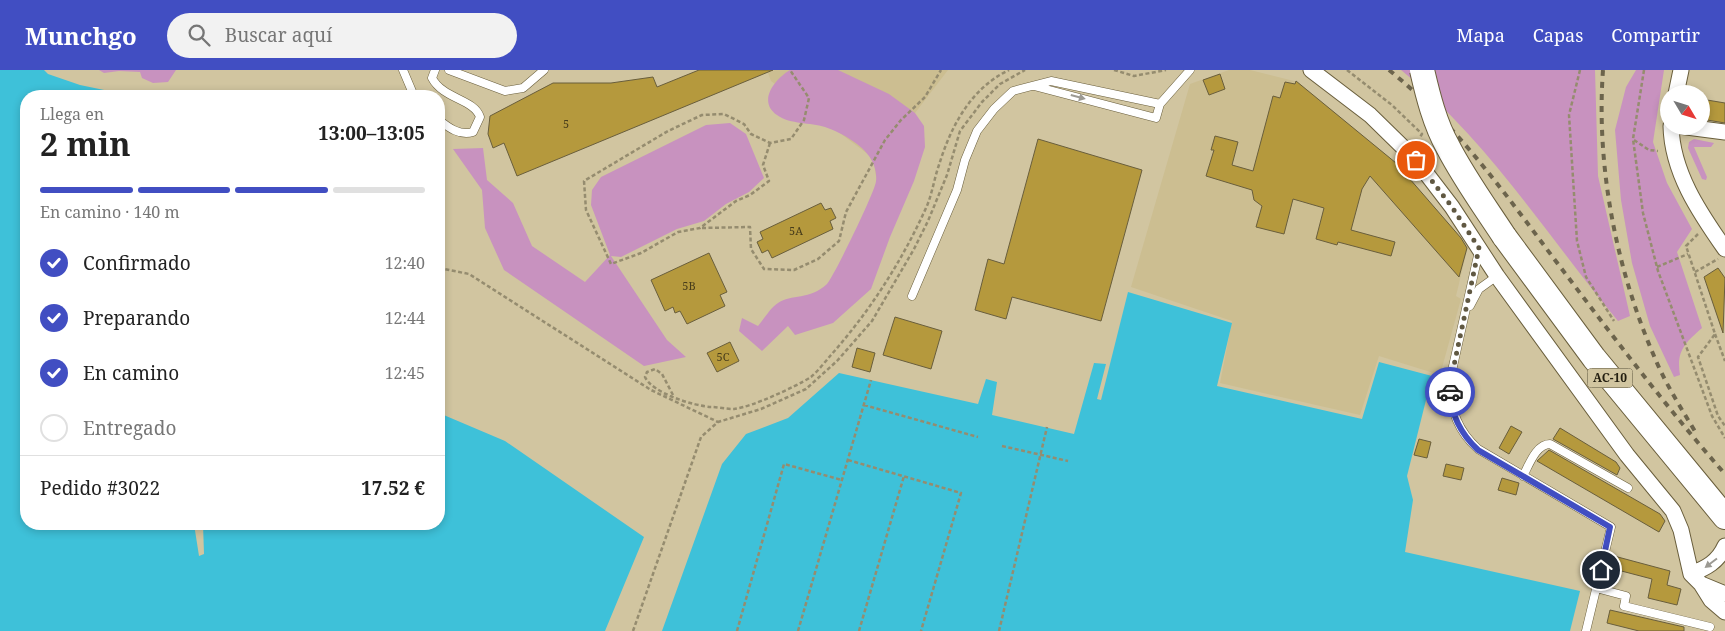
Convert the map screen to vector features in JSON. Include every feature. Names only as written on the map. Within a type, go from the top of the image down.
[{"type":"main road","name":"AC-10","points":[[1422,70],[1428,96],[1447,146],[1504,236],[1594,358],[1724,517]]},
{"type":"street","points":[[1311,70],[1370,116],[1416,160],[1452,207],[1497,276],[1627,455],[1674,511],[1696,579],[1711,600],[1725,612]]},
{"type":"street","points":[[1678,85],[1681,70]]},
{"type":"street","points":[[1710,130],[1725,132]]},
{"type":"street","points":[[1671,135],[1672,148],[1685,183],[1721,245]]},
{"type":"street","points":[[1696,579],[1716,560],[1725,546]]},
{"type":"street","points":[[1696,579],[1725,594]]},
{"type":"lane","points":[[403,70],[411,90]]},
{"type":"lane","points":[[435,70],[432,78],[435,85],[441,90]]},
{"type":"lane","points":[[449,70],[505,91],[522,88],[544,70]]},
{"type":"lane","points":[[1031,85],[1156,118],[1160,104],[1190,70]]},
{"type":"lane","points":[[912,296],[957,190],[964,160],[977,131],[994,109],[1013,91],[1051,81],[1160,104]]},
{"type":"lane","points":[[445,93],[478,110],[480,118],[473,132],[467,134],[452,130],[445,125]]},
{"type":"lane","points":[[1479,248],[1450,384],[1451,404],[1456,420],[1465,437],[1478,450],[1610,527],[1586,631]]},
{"type":"lane","points":[[1466,314],[1479,289],[1497,276]]},
{"type":"lane","points":[[1523,476],[1538,450],[1546,444],[1550,444],[1628,488]]},
{"type":"lane","points":[[1596,588],[1626,596],[1624,606],[1710,626]]},
{"type":"path","points":[[790,70],[809,98],[804,120],[791,139],[770,143],[751,134],[744,124],[724,114],[702,115],[668,131],[584,181],[586,210],[611,264],[640,253],[678,232],[700,228],[750,227],[751,249],[764,269],[794,270],[818,259],[839,241],[846,212],[885,140],[901,120],[925,97],[941,70]]},
{"type":"path","points":[[672,395],[660,371],[655,369],[647,372],[645,377],[647,382],[667,396],[672,395],[697,406],[735,409],[774,396],[812,376],[872,305],[904,252],[927,206],[954,125],[976,95],[999,75],[1009,70]]},
{"type":"path","points":[[633,631],[701,437],[718,422],[761,409],[806,389],[837,361],[872,321],[914,249],[943,184],[960,131],[982,102],[1000,84],[1025,70]]},
{"type":"path","points":[[1114,70],[1134,76],[1166,70]]},
{"type":"path","points":[[1347,70],[1392,105],[1422,134],[1420,137]]},
{"type":"path","points":[[1580,70],[1569,116],[1577,241],[1586,277],[1614,321]]},
{"type":"path","points":[[1644,70],[1633,139],[1643,213],[1658,267],[1712,416],[1725,438]]},
{"type":"path","points":[[1633,139],[1637,144],[1649,150],[1658,151]]},
{"type":"path","points":[[700,228],[736,201],[769,181],[763,165],[770,143]]},
{"type":"path","points":[[1699,234],[1686,246],[1725,361]]},
{"type":"path","points":[[1694,272],[1721,245]]},
{"type":"path","points":[[1658,267],[1672,259],[1688,254]]},
{"type":"path","points":[[445,269],[469,274],[651,390],[718,422]]},
{"type":"path","points":[[1692,360],[1698,357],[1715,334]]},
{"type":"path","points":[[1698,357],[1718,416],[1725,426]]},
{"type":"path","points":[[798,631],[871,380]]},
{"type":"path","points":[[864,405],[978,437]]},
{"type":"path","points":[[998,631],[1047,427]]},
{"type":"path","points":[[1002,446],[1068,461]]},
{"type":"path","points":[[848,460],[961,493],[921,631]]},
{"type":"path","points":[[737,631],[784,464],[842,480]]},
{"type":"path","points":[[859,631],[904,476]]},
{"type":"shaded area","points":[[99,70],[176,70],[168,82],[153,83],[142,78],[140,72],[119,71],[104,73]]},
{"type":"shaded area","points":[[767,70],[948,70],[915,113],[877,182],[874,164],[869,155],[771,81]]},
{"type":"shaded area","points":[[790,70],[838,70],[889,94],[915,113],[924,126],[925,147],[914,181],[890,237],[871,289],[833,323],[795,335],[788,326],[762,351],[739,331],[742,318],[758,326],[778,303],[789,298],[807,295],[827,284],[838,266],[862,215],[876,179],[870,157],[853,141],[825,127],[782,118],[771,109],[768,103],[770,91],[779,79]]},
{"type":"shaded area","points":[[1229,70],[1250,70],[1298,82],[1395,162],[1468,246],[1456,296],[1461,299],[1440,375],[1379,356],[1360,415],[1220,383],[1232,321],[1131,287],[1190,84]]},
{"type":"shaded area","points":[[1401,70],[1595,70],[1598,176],[1630,316],[1618,321],[1489,158],[1432,97]]},
{"type":"shaded area","points":[[1636,70],[1664,70],[1662,85],[1660,85],[1653,142],[1667,183],[1692,229],[1677,252],[1702,328],[1683,348],[1679,360],[1680,375],[1674,377],[1650,326],[1632,263],[1621,200],[1615,130],[1626,87]]},
{"type":"shaded area","points":[[730,123],[746,134],[764,178],[749,192],[726,204],[704,221],[677,229],[621,257],[611,256],[667,340],[686,357],[644,366],[504,270],[485,228],[482,190],[453,149],[483,148],[487,180],[513,203],[532,246],[585,282],[610,255],[591,205],[592,190],[601,177],[706,125]]},
{"type":"shaded area","points":[[1694,139],[1714,143],[1711,147],[1694,147],[1707,177],[1706,180],[1702,179],[1688,148],[1689,142]]},
{"type":"water","points":[[0,70],[44,70],[48,74],[80,85],[104,90],[20,90],[20,530],[195,530],[199,556],[204,554],[203,530],[445,530],[445,416],[505,441],[644,537],[605,631],[0,631]]},
{"type":"water","points":[[1128,292],[1232,323],[1217,386],[1362,419],[1379,362],[1432,376],[1407,476],[1413,500],[1405,552],[1580,591],[1570,631],[662,631],[722,464],[746,434],[788,418],[839,373],[978,404],[986,379],[997,382],[992,415],[1074,434],[1094,363],[1106,364],[1097,399],[1101,400]]},
{"type":"building","points":[[699,70],[773,70],[517,176],[504,143],[493,148],[488,134],[490,116],[553,83],[611,83],[653,77],[657,87]]},
{"type":"building","points":[[1220,74],[1225,89],[1209,95],[1203,80]]},
{"type":"building","points":[[1296,81],[1396,163],[1461,238],[1467,248],[1459,277],[1370,176],[1362,189],[1351,230],[1395,242],[1391,256],[1338,242],[1337,245],[1316,239],[1324,208],[1293,199],[1284,234],[1256,227],[1262,206],[1254,200],[1252,190],[1206,176],[1214,150],[1211,150],[1215,136],[1238,142],[1232,165],[1253,171],[1273,96],[1280,98],[1285,82],[1295,84]]},
{"type":"building","points":[[1710,100],[1725,103],[1725,123],[1710,120]]},
{"type":"building","points":[[1038,139],[1142,170],[1101,321],[1012,297],[1006,319],[975,310],[988,259],[1004,264]]},
{"type":"building","points":[[821,203],[825,210],[831,208],[836,218],[830,221],[833,229],[772,258],[768,250],[762,253],[757,242],[763,239],[760,232]]},
{"type":"building","points":[[709,253],[727,292],[720,295],[725,306],[687,324],[680,311],[675,313],[673,307],[665,311],[651,280]]},
{"type":"building","points":[[1718,268],[1725,278],[1723,333],[1704,277]]},
{"type":"building","points":[[895,317],[942,331],[931,369],[883,355]]},
{"type":"building","points":[[730,342],[739,361],[717,372],[707,353]]},
{"type":"building","points":[[857,348],[875,353],[870,372],[852,367]]},
{"type":"building","points":[[1511,426],[1522,432],[1509,454],[1499,448]]},
{"type":"building","points":[[1560,428],[1616,462],[1620,468],[1617,475],[1553,439]]},
{"type":"building","points":[[1419,439],[1431,442],[1427,458],[1414,455]]},
{"type":"building","points":[[1549,450],[1660,514],[1665,521],[1659,532],[1537,461]]},
{"type":"building","points":[[1446,464],[1464,468],[1461,480],[1443,476]]},
{"type":"building","points":[[1502,478],[1519,483],[1516,495],[1498,490]]},
{"type":"building","points":[[1614,556],[1670,571],[1667,585],[1681,589],[1677,605],[1648,598],[1652,579],[1610,568]]},
{"type":"building","points":[[1610,610],[1684,627],[1684,631],[1639,631],[1607,623]]},
{"type":"railway","points":[[1389,70],[1437,114],[1480,162],[1640,370],[1725,474]]},
{"type":"railway","points":[[1603,70],[1603,143],[1606,179],[1619,252],[1629,288],[1658,366],[1696,433]]},
{"type":"way so far","points":[[1416,160],[1452,207],[1479,248],[1450,384],[1450,392]]},
{"type":"route","points":[[1450,392],[1451,404],[1456,420],[1465,437],[1478,450],[1603,521],[1610,527],[1601,570]]}]
